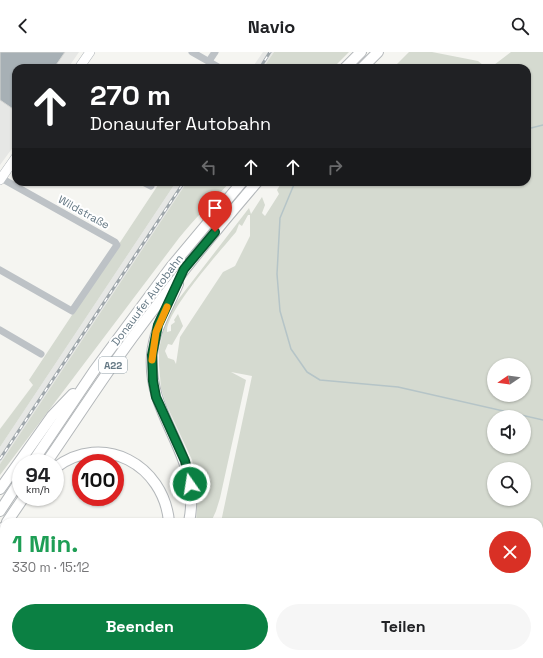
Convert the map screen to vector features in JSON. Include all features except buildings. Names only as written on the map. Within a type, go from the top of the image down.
[{"type":"highway","points":[[349,64],[360,52]]},
{"type":"highway","points":[[366,64],[378,52]]},
{"type":"highway","name":"Donauufer Autobahn","points":[[38,454],[94,371],[170,267],[239,186]]},
{"type":"highway","name":"Donauufer Autobahn","points":[[52,454],[132,339],[184,269],[254,186]]},
{"type":"highway","points":[[184,269],[158,325],[153,345],[152,363],[156,397],[179,448],[188,474],[191,501],[189,518]]},
{"type":"highway","points":[[0,489],[52,416],[94,371]]},
{"type":"highway","points":[[64,462],[87,454],[104,453],[131,461],[148,473],[160,489],[167,508],[168,518]]},
{"type":"highway","points":[[0,511],[12,493]]},
{"type":"highway","points":[[10,518],[18,506]]},
{"type":"main road","points":[[84,64],[90,52]]},
{"type":"main road","points":[[1,179],[12,163]]},
{"type":"street","points":[[192,52],[214,64]]},
{"type":"street","points":[[209,61],[215,52]]},
{"type":"street","name":"Wildstraße","points":[[1,179],[12,185]]},
{"type":"street","name":"Wildstraße","points":[[0,270],[72,311],[117,245],[115,242],[14,186]]},
{"type":"street","points":[[0,330],[41,354]]},
{"type":"shaded area","points":[[0,52],[79,52],[71,64],[12,64],[12,148],[0,165]]},
{"type":"shaded area","points":[[263,52],[274,52],[266,64],[255,64]]},
{"type":"shaded area","points":[[274,52],[349,52],[337,64],[266,64]]},
{"type":"shaded area","points":[[409,52],[432,52],[478,61],[482,64],[397,64]]},
{"type":"shaded area","points":[[511,52],[543,52],[543,518],[222,518],[252,376],[231,372],[246,380],[220,498],[213,518],[196,518],[198,488],[192,460],[166,404],[161,388],[159,349],[165,324],[174,305],[249,208],[251,214],[262,197],[265,205],[262,213],[265,216],[279,194],[277,190],[280,186],[531,186],[531,64],[495,64]],"holes":[[[248,215],[250,215],[250,236],[235,266],[223,272],[180,337],[176,364],[174,360],[168,358],[165,351],[168,344],[172,345],[183,326],[178,314],[174,320],[175,322],[171,325],[171,331],[167,332],[175,310],[207,266],[236,232],[239,224],[242,226]]]},
{"type":"shaded area","points":[[157,186],[173,186],[0,447],[0,429],[33,385],[29,380]]},
{"type":"shaded area","points":[[173,186],[184,186],[0,464],[0,447]]},
{"type":"shaded area","points":[[184,186],[226,186],[179,238],[16,454],[12,454],[12,459],[0,475],[0,464]]},
{"type":"waterway","points":[[531,128],[543,125]]},
{"type":"waterway","points":[[293,186],[280,218],[277,274],[280,311],[291,349],[307,372],[320,380],[398,387],[543,420]]},
{"type":"railway","points":[[262,64],[270,52]]},
{"type":"railway","points":[[0,459],[181,186]]},
{"type":"slow traffic","points":[[152,360],[156,332],[167,307]]},
{"type":"route","points":[[190,484],[185,461],[156,397],[153,381],[152,355],[158,325],[171,301],[184,269],[215,232]]}]
